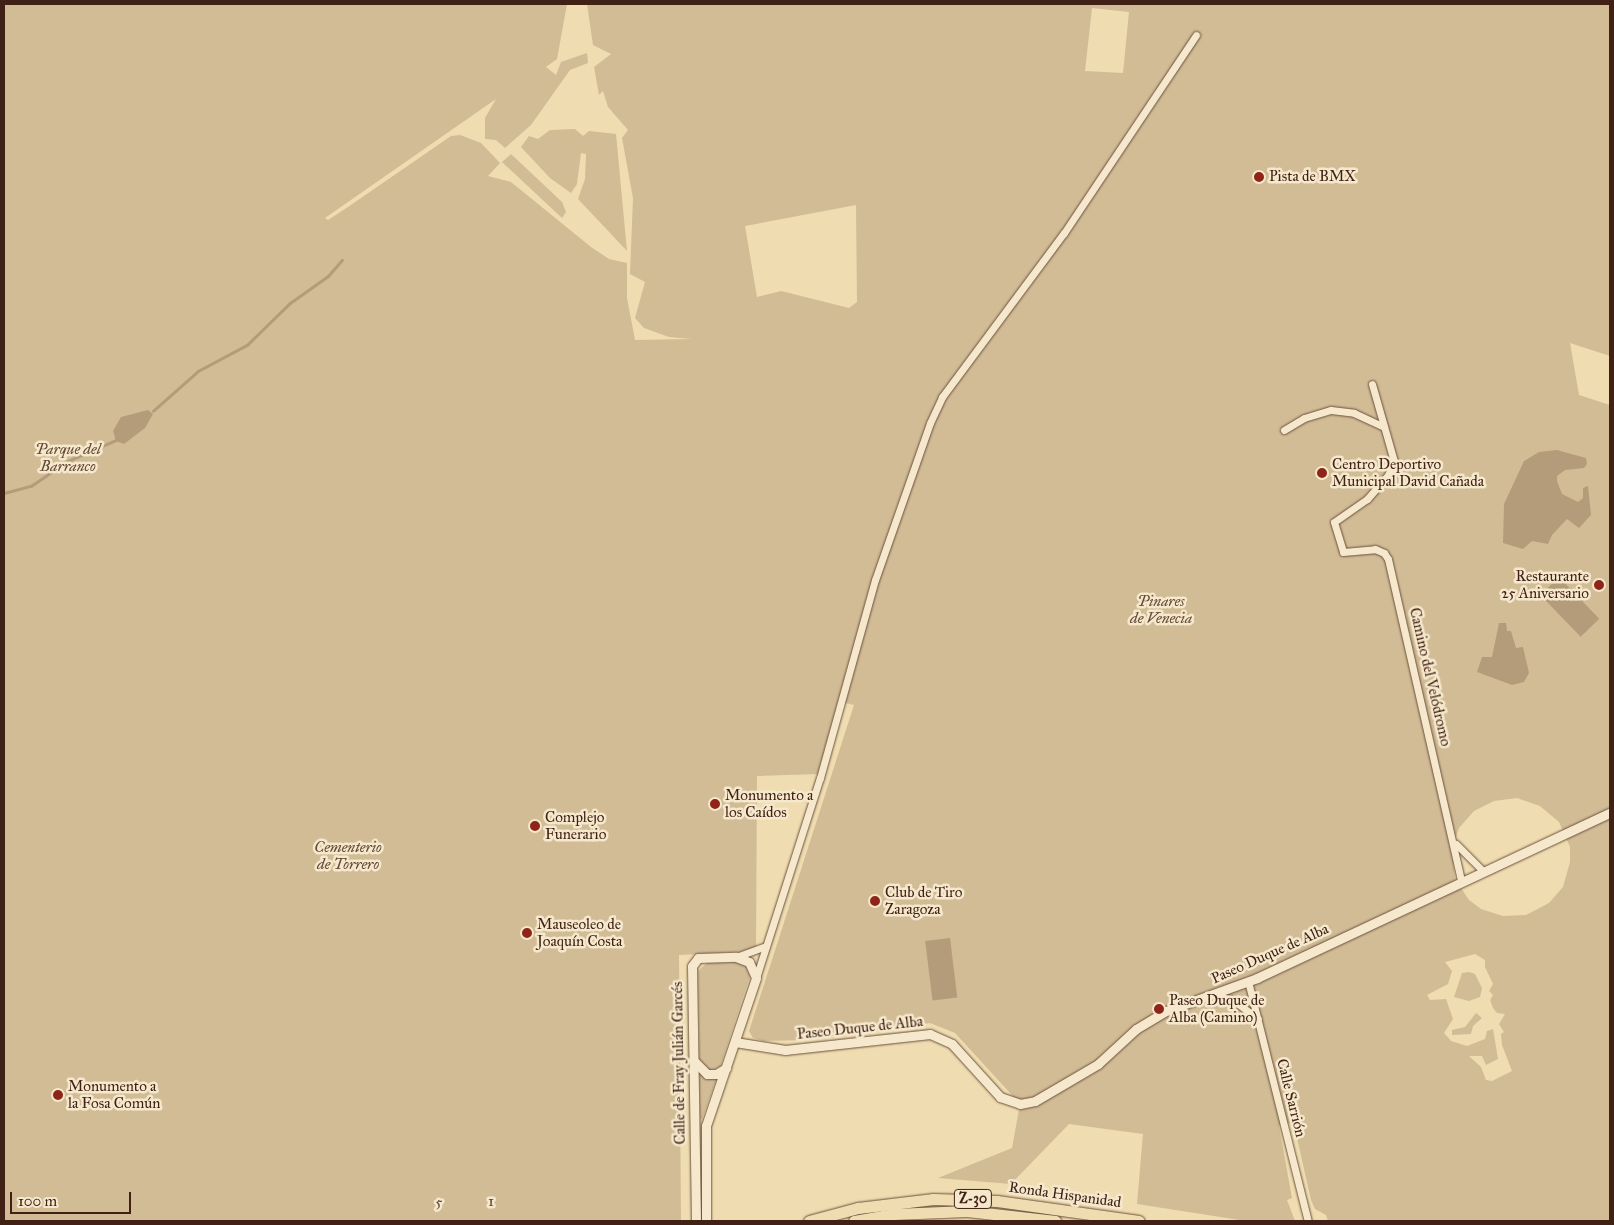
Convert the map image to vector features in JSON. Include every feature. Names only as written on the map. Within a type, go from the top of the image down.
[{"type":"highway","name":"Ronda Hispanidad","points":[[809,1221],[892,1202],[964,1199],[1139,1221]]},
{"type":"highway","name":"Ronda Hispanidad","points":[[854,1221],[894,1214],[948,1210],[1055,1221]]},
{"type":"street","points":[[756,978],[820,778],[878,571],[930,423],[942,397],[1064,233],[1196,35]]},
{"type":"street","points":[[1372,384],[1384,427]]},
{"type":"street","points":[[1284,430],[1304,418],[1331,410],[1354,412],[1384,427]]},
{"type":"street","name":"Camino del Velódromo","points":[[1384,427],[1394,461],[1388,475],[1367,499],[1334,522],[1343,552],[1373,548],[1387,557],[1456,844],[1461,881]]},
{"type":"street","name":"Paseo Duque de Alba","points":[[735,1042],[785,1050],[930,1034],[952,1044],[1000,1097],[1020,1104],[1043,1097],[1098,1064],[1152,1018],[1208,995],[1248,982],[1610,813]]},
{"type":"street","points":[[1456,844],[1483,871]]},
{"type":"street","points":[[736,957],[766,946]]},
{"type":"street","points":[[736,957],[750,962],[756,978]]},
{"type":"street","name":"Calle de Fray Julián Garcés","points":[[696,1221],[692,1057],[693,963],[704,958],[736,957]]},
{"type":"street","name":"Calle de Fray Julián Garcés","points":[[706,1220],[705,1132],[756,978]]},
{"type":"street","name":"Calle Sarrión","points":[[1248,982],[1308,1221]]},
{"type":"street","points":[[1208,995],[1234,1000],[1258,1020]]},
{"type":"street","points":[[692,1057],[699,1069],[707,1074],[716,1074],[726,1068]]},
{"type":"green space","points":[[4,4],[567,4],[557,59],[546,67],[556,75],[561,62],[587,53],[588,63],[570,70],[531,125],[505,148],[496,140],[485,139],[485,118],[496,99],[325,218],[328,220],[348,207],[451,136],[460,135],[481,143],[500,163],[488,176],[511,182],[591,247],[609,259],[627,263],[627,298],[635,340],[692,339],[669,337],[644,328],[635,318],[645,282],[630,274],[633,198],[622,138],[628,130],[608,107],[603,91],[599,95],[594,67],[611,54],[593,45],[587,4],[1610,4],[1610,356],[1570,343],[1579,395],[1610,405],[1610,1221],[1328,1221],[1326,1215],[1315,1209],[1311,1200],[1294,1125],[1285,1122],[1279,1126],[1292,1198],[1287,1200],[1295,1221],[1246,1221],[1137,1204],[1143,1134],[1069,1124],[1011,1184],[938,1178],[1012,1148],[1020,1104],[955,1033],[930,1023],[805,1040],[763,1041],[753,1038],[749,1031],[854,705],[841,702],[821,774],[757,776],[756,951],[679,955],[681,1221],[4,1221]],"holes":[[[1092,8],[1129,12],[1123,73],[1085,71]],[[856,205],[857,302],[849,308],[781,291],[757,297],[745,226]],[[1517,798],[1540,806],[1559,822],[1570,847],[1570,862],[1563,887],[1549,903],[1526,915],[1503,916],[1481,909],[1469,900],[1455,879],[1452,848],[1459,828],[1474,811],[1494,801]],[[1475,954],[1485,960],[1485,967],[1493,984],[1489,991],[1493,995],[1490,1000],[1497,1013],[1505,1014],[1499,1024],[1504,1032],[1501,1034],[1502,1045],[1512,1071],[1492,1081],[1486,1080],[1481,1067],[1469,1056],[1482,1056],[1486,1065],[1498,1059],[1493,1029],[1487,1031],[1485,1039],[1467,1046],[1451,1041],[1444,1033],[1453,1019],[1446,999],[1430,1000],[1427,995],[1448,984],[1452,971],[1445,962]]]},
{"type":"green space","points":[[575,129],[583,136],[589,131],[616,134],[627,251],[578,199],[585,179],[586,154],[581,153],[577,184],[571,193],[550,178],[521,147],[529,136],[538,139],[550,130]]},
{"type":"green space","points":[[511,154],[562,202],[566,212],[562,218],[502,162]]},
{"type":"green space","points":[[707,963],[745,963],[750,976],[720,1067],[709,1071],[699,1061],[698,971]]},
{"type":"green space","points":[[1469,972],[1475,974],[1482,988],[1480,997],[1469,1001],[1454,997],[1462,973]]},
{"type":"green space","points":[[1476,1013],[1482,1018],[1473,1026],[1471,1034],[1452,1035],[1452,1030],[1465,1027]]},
{"type":"green space","points":[[699,1075],[717,1077],[702,1119],[700,1119]]},
{"type":"shaded area","points":[[148,410],[153,414],[145,428],[124,444],[116,441],[113,431],[121,417]]},
{"type":"shaded area","points":[[1557,450],[1586,458],[1587,464],[1584,468],[1565,470],[1557,476],[1557,481],[1562,494],[1578,502],[1583,498],[1583,488],[1588,486],[1591,515],[1579,528],[1567,519],[1552,535],[1548,544],[1532,541],[1523,549],[1503,543],[1504,504],[1524,461],[1539,452]]},
{"type":"shaded area","points":[[1559,577],[1599,619],[1581,637],[1540,595]]},
{"type":"shaded area","points":[[1499,623],[1506,623],[1507,631],[1511,631],[1516,648],[1523,647],[1529,673],[1524,682],[1512,685],[1477,672],[1482,657],[1492,657]]},
{"type":"shaded area","points":[[950,938],[957,998],[932,1001],[925,941]]},
{"type":"waterway","points":[[153,411],[198,371],[247,345],[290,303],[328,276],[342,260]]},
{"type":"waterway","points":[[4,493],[31,486],[66,462],[116,440]]},
{"type":"place","name":"Pista de BMX","points":[[1259,177]]},
{"type":"place","name":"Centro Deportivo Municipal David Cañada","points":[[1322,473]]},
{"type":"place","name":"Restaurante 25 Aniversario","points":[[1599,585]]},
{"type":"place","name":"Monumento a los Caídos","points":[[715,804]]},
{"type":"place","name":"Complejo Funerario","points":[[535,826]]},
{"type":"place","name":"Club de Tiro Zaragoza","points":[[875,901]]},
{"type":"place","name":"Mauseoleo de Joaquín Costa","points":[[527,933]]},
{"type":"place","name":"Paseo Duque de Alba (Camino)","points":[[1159,1009]]},
{"type":"place","name":"Monumento a la Fosa Común","points":[[58,1095]]},
{"type":"park label","name":"Parque del Barranco","points":[[68,458]]},
{"type":"park label","name":"Pinares de Venecia","points":[[1161,610]]},
{"type":"park label","name":"Cementerio de Torrero","points":[[348,856]]},
{"type":"park label","name":"1","points":[[491,1202]]},
{"type":"park label","name":"5","points":[[439,1203]]}]
